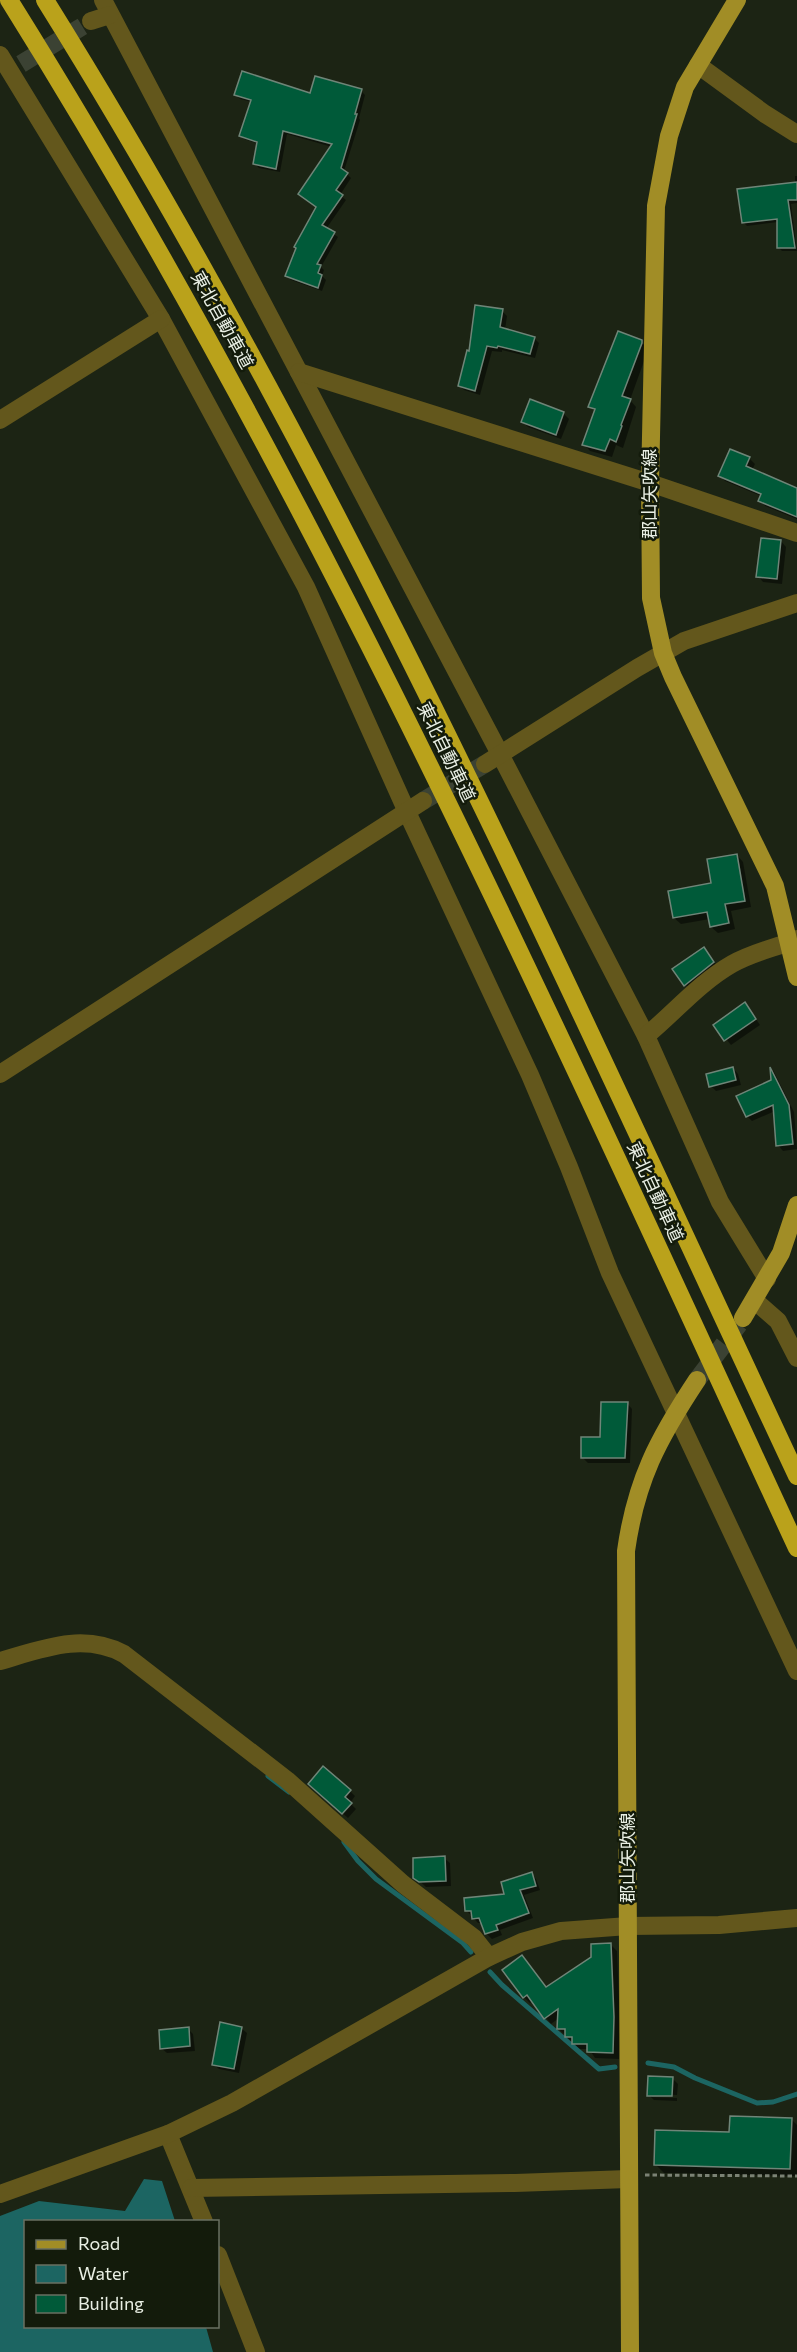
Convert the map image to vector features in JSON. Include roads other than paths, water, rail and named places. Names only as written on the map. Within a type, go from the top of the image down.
[{"type":"highway","name":"東北自動車道","points":[[9,0],[161,254],[272,456],[355,616],[435,777],[557,1033],[797,1548]]},
{"type":"highway","name":"東北自動車道","points":[[45,0],[136,149],[188,241],[298,441],[413,664],[524,891],[797,1476]]},
{"type":"main road","name":"郡山矢吹線","points":[[737,0],[685,87],[669,136],[656,206],[650,483],[651,598],[663,653],[696,726],[775,886],[793,940],[797,977]]},
{"type":"main road","points":[[743,1318],[768,1279],[781,1253],[797,1205]]},
{"type":"main road","name":"郡山矢吹線","points":[[630,2352],[626,1551],[635,1501],[644,1475],[675,1413],[697,1380]]},
{"type":"street","points":[[91,21],[106,7],[299,372],[493,759],[646,1036],[720,1202],[768,1279]]},
{"type":"street","points":[[0,55],[16,68],[161,319],[306,587],[407,812],[530,1076],[569,1167],[610,1273],[797,1671]]},
{"type":"street","points":[[698,65],[765,114],[797,134]]},
{"type":"street","points":[[0,420],[161,319]]},
{"type":"street","points":[[299,372],[650,483],[797,533]]},
{"type":"street","points":[[493,759],[684,641],[797,603]]},
{"type":"street","points":[[0,1074],[423,801]]},
{"type":"street","points":[[646,1036],[686,997],[730,965],[761,950],[793,940]]},
{"type":"street","points":[[754,1300],[778,1321],[797,1358]]},
{"type":"street","points":[[0,1660],[76,1642],[103,1645],[124,1654],[287,1780],[396,1878],[474,1938],[489,1957]]},
{"type":"street","points":[[0,2194],[168,2134],[232,2103],[489,1957],[522,1942],[561,1931],[628,1926],[719,1925],[797,1918]]},
{"type":"street","points":[[168,2134],[203,2220]]},
{"type":"street","points":[[191,2188],[515,2183],[628,2176]]},
{"type":"street","points":[[219,2258],[256,2352]]},
{"type":"water","points":[[144,2179],[162,2181],[175,2220],[24,2220],[24,2328],[206,2328],[213,2352],[0,2352],[0,2216],[39,2201],[125,2211]]},
{"type":"waterway","points":[[268,1776],[289,1792]]},
{"type":"waterway","points":[[344,1842],[358,1861],[376,1879],[463,1943],[471,1952]]},
{"type":"waterway","points":[[490,1972],[599,2069],[615,2067]]},
{"type":"waterway","points":[[648,2063],[674,2067],[757,2103],[773,2102],[797,2094]]},
{"type":"tunnel","points":[[21,64],[91,21]]},
{"type":"tunnel","points":[[423,801],[485,764]]},
{"type":"tunnel","points":[[697,1380],[739,1324]]}]
